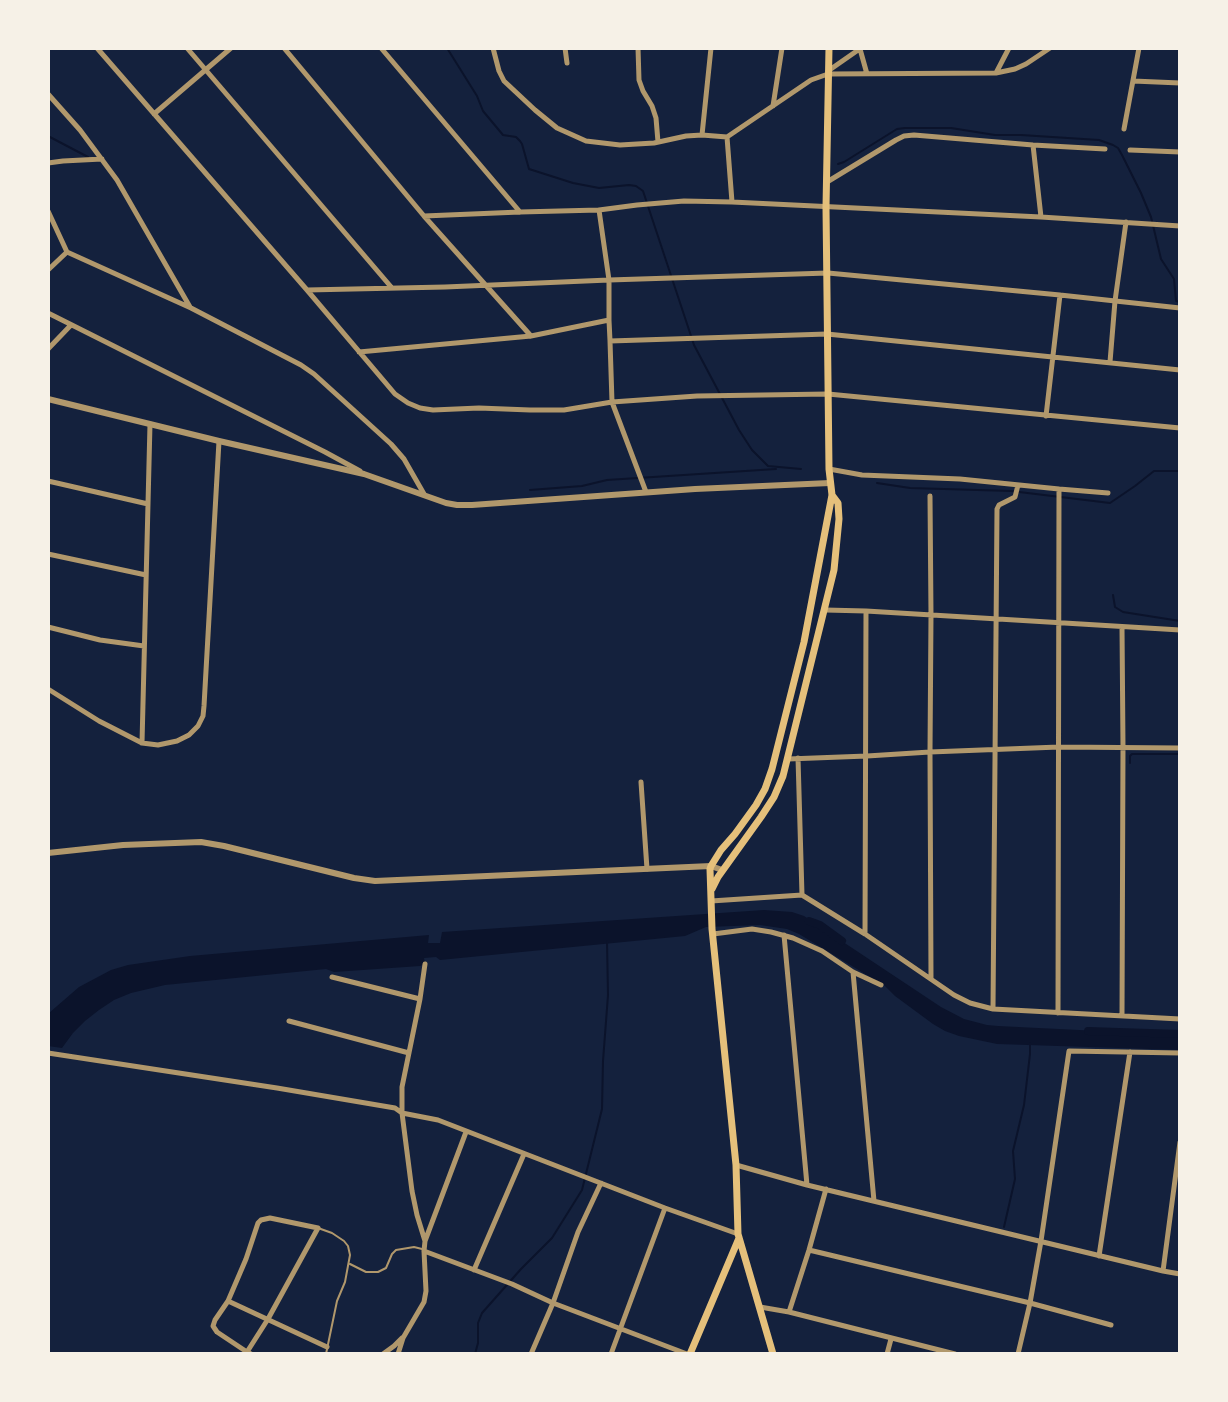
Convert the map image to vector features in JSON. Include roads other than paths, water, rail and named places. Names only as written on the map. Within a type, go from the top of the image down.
[{"type":"main road","points":[[773,1354],[739,1236],[736,1165],[711,905],[711,866],[756,805],[772,769],[804,642],[832,495],[829,476],[826,207],[829,48]]},
{"type":"main road","points":[[711,892],[722,870],[761,817],[783,776],[834,570],[839,519],[838,503],[832,495]]},
{"type":"main road","points":[[688,1354],[739,1236]]},
{"type":"street","points":[[97,48],[395,394],[420,408],[433,410],[479,408],[564,410],[612,402],[697,396],[828,394],[1180,428]]},
{"type":"street","points":[[187,48],[392,288]]},
{"type":"street","points":[[154,114],[231,48]]},
{"type":"street","points":[[284,48],[424,216],[531,336]]},
{"type":"street","points":[[381,48],[520,212]]},
{"type":"street","points":[[493,48],[504,81],[535,110],[557,128],[586,141],[605,144],[639,145],[686,136],[727,136],[811,80],[828,72],[861,48],[867,74]]},
{"type":"street","points":[[565,48],[567,63]]},
{"type":"street","points":[[638,48],[639,80],[656,118],[658,142]]},
{"type":"street","points":[[702,135],[711,48]]},
{"type":"street","points":[[773,106],[782,48]]},
{"type":"street","points":[[996,73],[1009,48]]},
{"type":"street","points":[[828,72],[996,73],[1026,64],[1050,48]]},
{"type":"street","points":[[1124,129],[1139,48]]},
{"type":"street","points":[[1133,81],[1180,82]]},
{"type":"street","points":[[48,94],[80,130],[117,180],[191,308]]},
{"type":"street","points":[[727,136],[732,202]]},
{"type":"street","points":[[827,182],[904,136],[1105,149]]},
{"type":"street","points":[[1033,145],[1041,217]]},
{"type":"street","points":[[1130,150],[1180,152]]},
{"type":"street","points":[[48,163],[102,159]]},
{"type":"street","points":[[424,216],[599,210],[684,201],[1041,217],[1180,226]]},
{"type":"street","points":[[599,210],[609,280],[612,402],[646,492]]},
{"type":"street","points":[[48,211],[67,252],[191,308],[314,374],[391,444],[404,459],[424,494]]},
{"type":"street","points":[[1110,362],[1115,302],[1126,222]]},
{"type":"street","points":[[48,270],[67,252]]},
{"type":"street","points":[[307,290],[485,286],[828,273],[1180,308]]},
{"type":"street","points":[[1046,416],[1060,295]]},
{"type":"street","points":[[48,313],[325,452],[364,474]]},
{"type":"street","points":[[359,352],[531,336],[609,320]]},
{"type":"street","points":[[48,349],[71,325]]},
{"type":"street","points":[[610,341],[827,334],[1180,370]]},
{"type":"street","points":[[48,399],[364,474],[447,503],[472,505],[829,476],[960,479],[1059,494],[1108,493]]},
{"type":"street","points":[[142,743],[150,424]]},
{"type":"street","points":[[48,689],[99,721],[142,743],[158,745],[177,741],[189,735],[198,726],[203,716],[219,441]]},
{"type":"street","points":[[48,481],[148,504]]},
{"type":"street","points":[[993,1009],[997,510],[999,505],[1013,499],[1017,489]]},
{"type":"street","points":[[1058,1013],[1059,494]]},
{"type":"street","points":[[930,496],[931,978]]},
{"type":"street","points":[[48,554],[146,575]]},
{"type":"street","points":[[825,610],[1180,630]]},
{"type":"street","points":[[865,934],[866,611]]},
{"type":"street","points":[[48,627],[100,640],[144,646]]},
{"type":"street","points":[[1122,627],[1122,1015]]},
{"type":"street","points":[[788,759],[1059,747],[1180,748]]},
{"type":"street","points":[[798,758],[802,895]]},
{"type":"street","points":[[641,782],[648,869]]},
{"type":"street","points":[[48,853],[123,845],[201,842],[375,881],[711,866],[722,870]]},
{"type":"street","points":[[711,905],[802,895],[865,934],[954,995],[970,1003],[993,1009],[1180,1019]]},
{"type":"street","points":[[713,931],[752,929],[784,935],[822,951],[853,972],[881,985]]},
{"type":"street","points":[[784,935],[807,1185]]},
{"type":"street","points":[[425,964],[402,1087],[402,1113],[412,1191],[425,1241]]},
{"type":"street","points":[[853,972],[873,1201]]},
{"type":"street","points":[[332,977],[420,999]]},
{"type":"street","points":[[289,1021],[410,1053]]},
{"type":"street","points":[[1018,1354],[1041,1241],[1070,1050],[1180,1053]]},
{"type":"street","points":[[1100,1256],[1130,1052]]},
{"type":"street","points":[[51,1053],[395,1108],[402,1113],[438,1120],[739,1236]]},
{"type":"street","points":[[398,1354],[403,1338],[424,1302],[426,1291],[425,1241],[466,1132]]},
{"type":"street","points":[[1163,1271],[1180,1142]]},
{"type":"street","points":[[474,1270],[524,1154]]},
{"type":"street","points":[[736,1165],[807,1185],[1180,1274]]},
{"type":"street","points":[[531,1354],[553,1304],[578,1232],[601,1183]]},
{"type":"street","points":[[789,1312],[826,1189]]},
{"type":"street","points":[[611,1354],[665,1209]]},
{"type":"street","points":[[270,1218],[318,1228],[249,1353],[217,1332],[213,1324],[228,1301],[258,1223],[270,1218]]},
{"type":"street","points":[[809,1250],[1111,1325]]},
{"type":"street","points":[[424,1251],[512,1284],[553,1304],[688,1354]]},
{"type":"street","points":[[228,1301],[268,1319],[327,1351]]},
{"type":"street","points":[[760,1307],[789,1312],[953,1354]]},
{"type":"street","points":[[383,1354],[403,1338]]},
{"type":"street","points":[[887,1354],[891,1339]]},
{"type":"lane","points":[[318,1228],[344,1241],[350,1250],[345,1282],[337,1301],[327,1351]]},
{"type":"lane","points":[[349,1264],[366,1272],[378,1272],[386,1268],[396,1250],[414,1247],[424,1251]]},
{"type":"water","points":[[764,910],[792,912],[804,916],[941,1007],[964,1019],[998,1026],[1180,1035],[1180,1050],[997,1044],[959,1036],[933,1024],[885,986],[799,934],[787,929],[760,925],[706,927],[685,936],[440,960],[436,957],[424,958],[425,964],[420,966],[334,972],[326,969],[165,985],[131,993],[114,1000],[85,1021],[62,1048],[48,1046],[49,1013],[79,987],[111,970],[128,965],[190,956],[429,935],[428,943],[440,943],[442,932]]},
{"type":"waterway","points":[[447,48],[477,96],[483,111],[503,135],[516,137],[520,141],[529,169],[573,183],[599,188],[629,185],[636,186],[643,191],[694,345],[739,430],[752,450],[768,466],[801,469]]},
{"type":"waterway","points":[[838,164],[897,129],[905,128],[951,128],[995,135],[1099,140],[1113,145],[1118,148],[1141,193],[1151,217],[1161,259],[1174,279],[1176,301],[1180,302]]},
{"type":"waterway","points":[[48,136],[88,157]]},
{"type":"waterway","points":[[530,490],[582,486],[607,480],[776,469]]},
{"type":"waterway","points":[[877,483],[910,488],[1011,491],[1110,503],[1154,471],[1180,471]]},
{"type":"waterway","points":[[1113,595],[1115,607],[1123,612],[1180,621]]},
{"type":"waterway","points":[[1130,763],[1132,754],[1180,754]]},
{"type":"waterway","points":[[809,921],[820,925],[842,941]]},
{"type":"waterway","points":[[475,1354],[478,1343],[478,1323],[482,1313],[552,1238],[582,1190],[602,1109],[608,995],[607,941]]},
{"type":"waterway","points":[[1088,1031],[1180,1034]]},
{"type":"waterway","points":[[1004,1227],[1015,1179],[1013,1151],[1024,1105],[1030,1043]]}]
